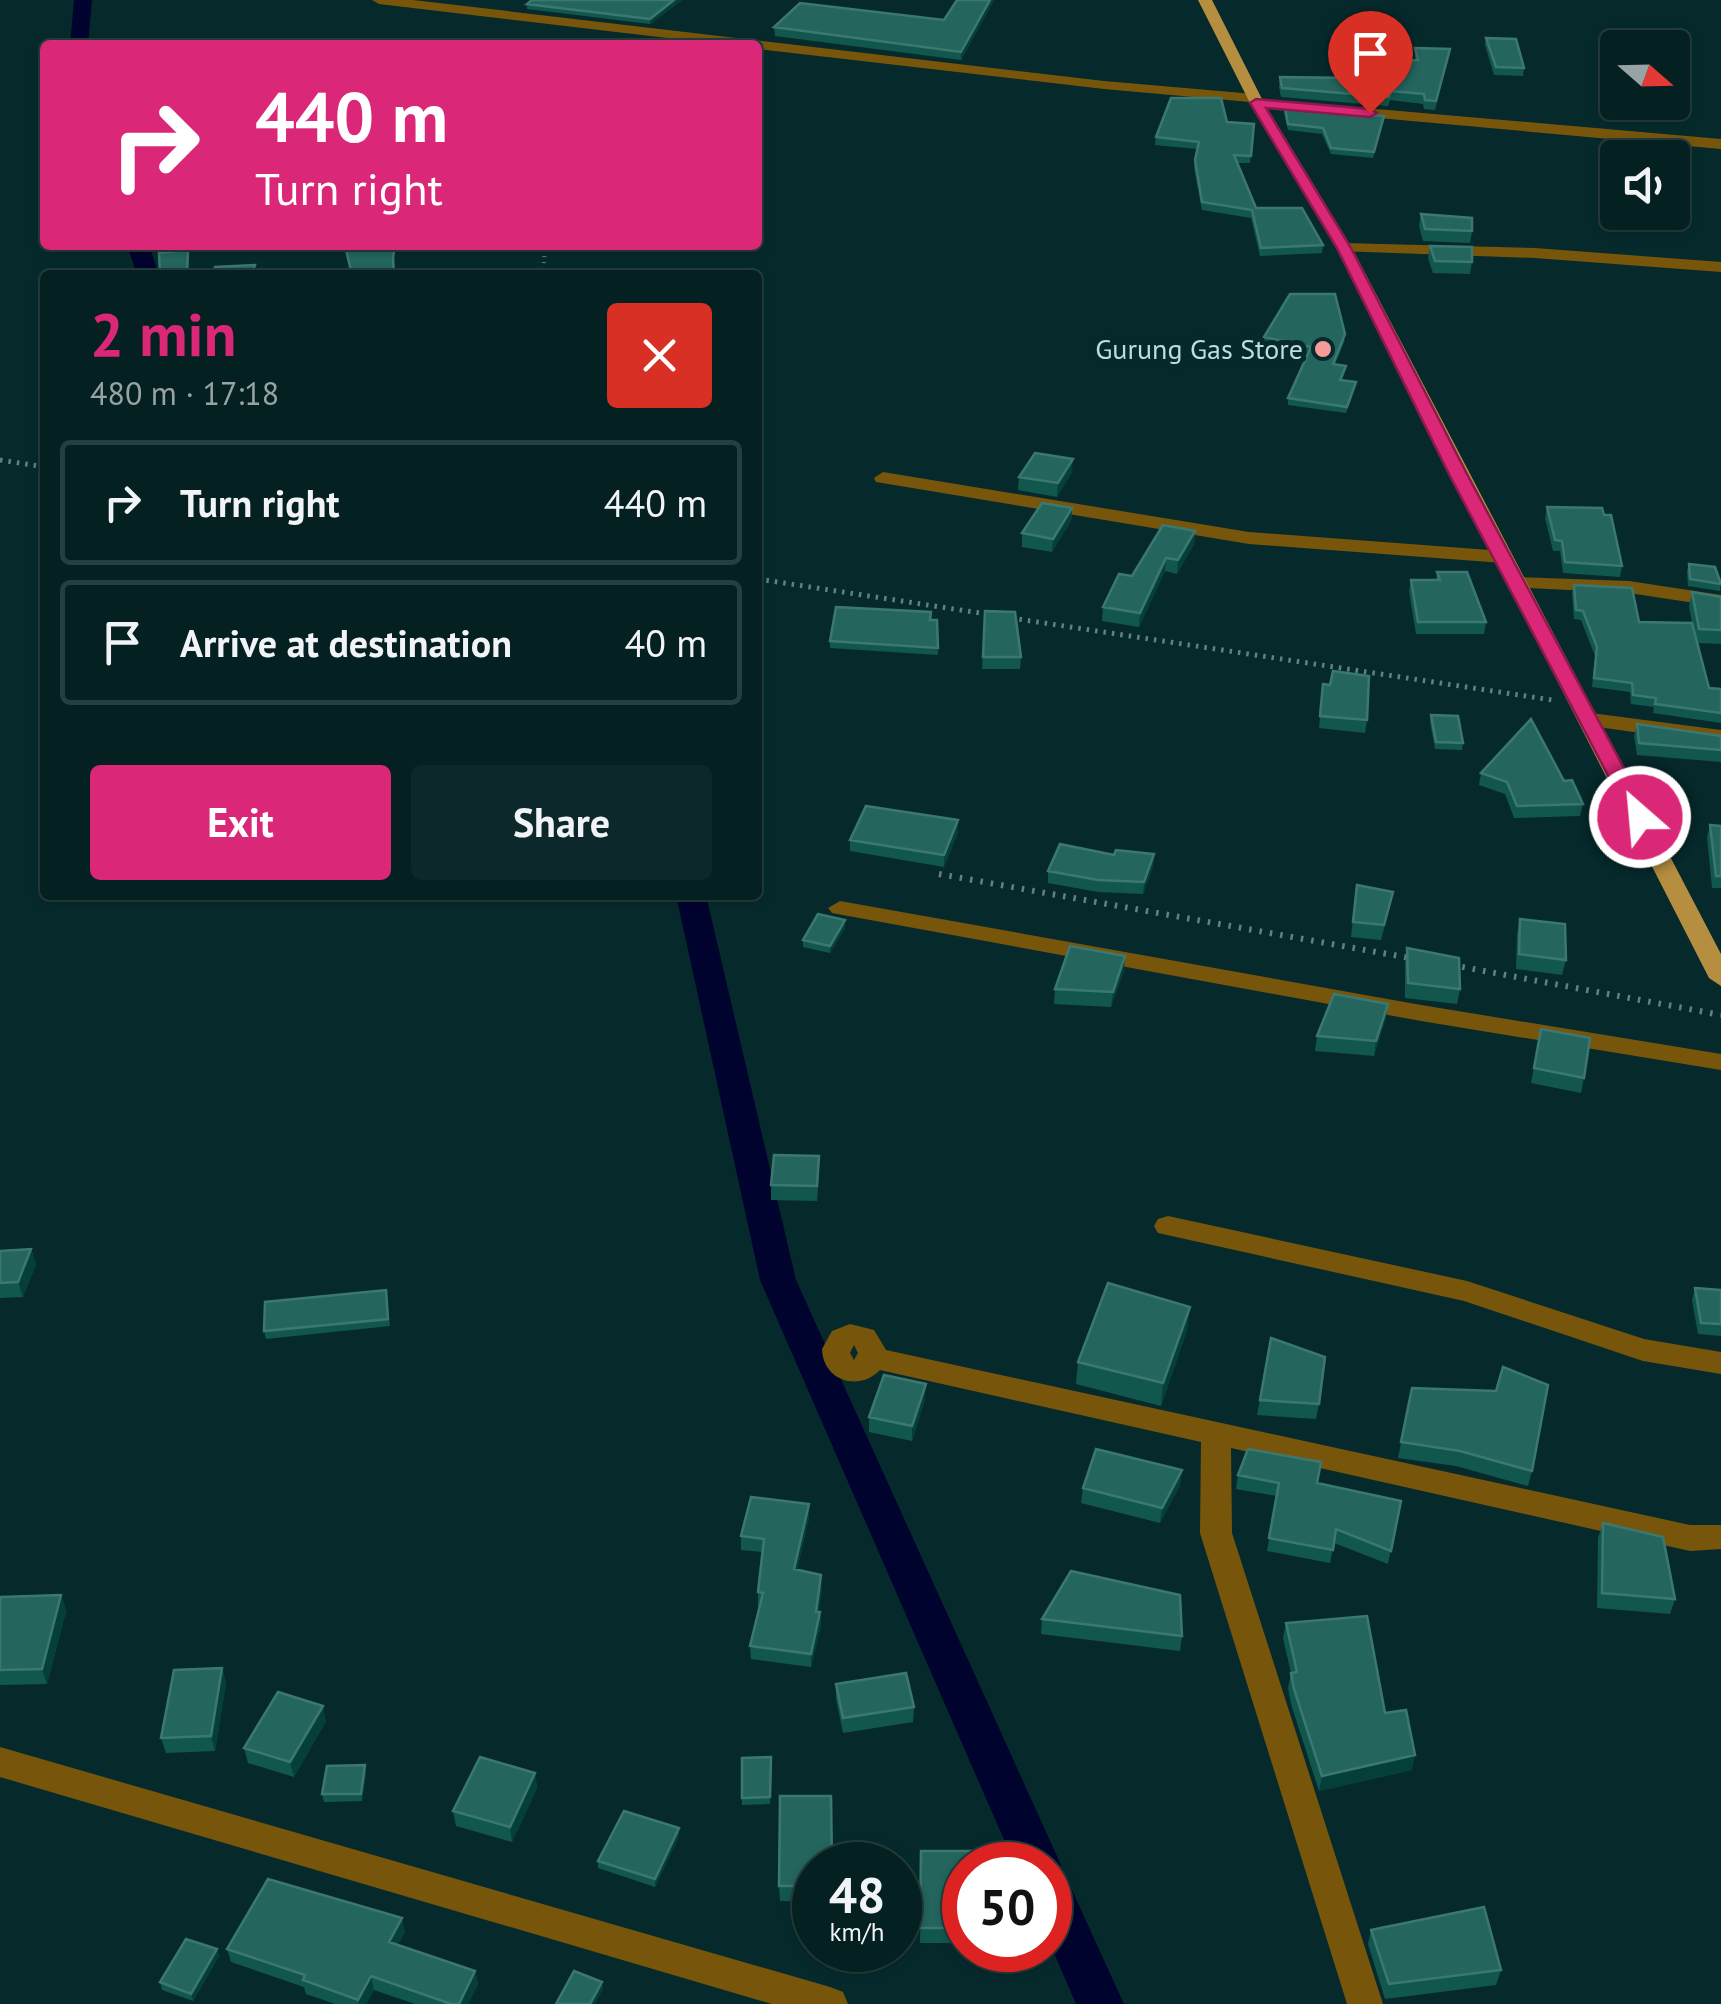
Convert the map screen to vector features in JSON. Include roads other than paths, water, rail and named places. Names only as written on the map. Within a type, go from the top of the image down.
[{"type":"main road","points":[[1205,0],[1255,101],[1344,248],[1721,978]]},
{"type":"street","points":[[380,0],[721,40]]},
{"type":"street","points":[[762,45],[1255,101],[1721,144]]},
{"type":"street","points":[[1344,248],[1534,253],[1721,267]]},
{"type":"street","points":[[883,478],[1249,538],[1503,557]]},
{"type":"street","points":[[1518,583],[1629,587],[1721,601]]},
{"type":"street","points":[[1587,713],[1721,737]]},
{"type":"street","points":[[840,908],[1421,1013],[1721,1062]]},
{"type":"street","points":[[1168,1226],[1467,1290],[1643,1350],[1721,1363]]},
{"type":"street","points":[[875,1358],[1690,1538],[1721,1538]]},
{"type":"street","points":[[1216,1434],[1216,1533],[1365,2004]]},
{"type":"street","points":[[0,1762],[830,2004]]},
{"type":"waterway","points":[[79,40],[83,0]]},
{"type":"waterway","points":[[140,250],[146,270]]},
{"type":"waterway","points":[[692,900],[778,1280],[1028,1842]]},
{"type":"waterway","points":[[1072,1941],[1100,2004]]},
{"type":"place","name":"Gurung Gas Store","points":[[1323,349]]}]
